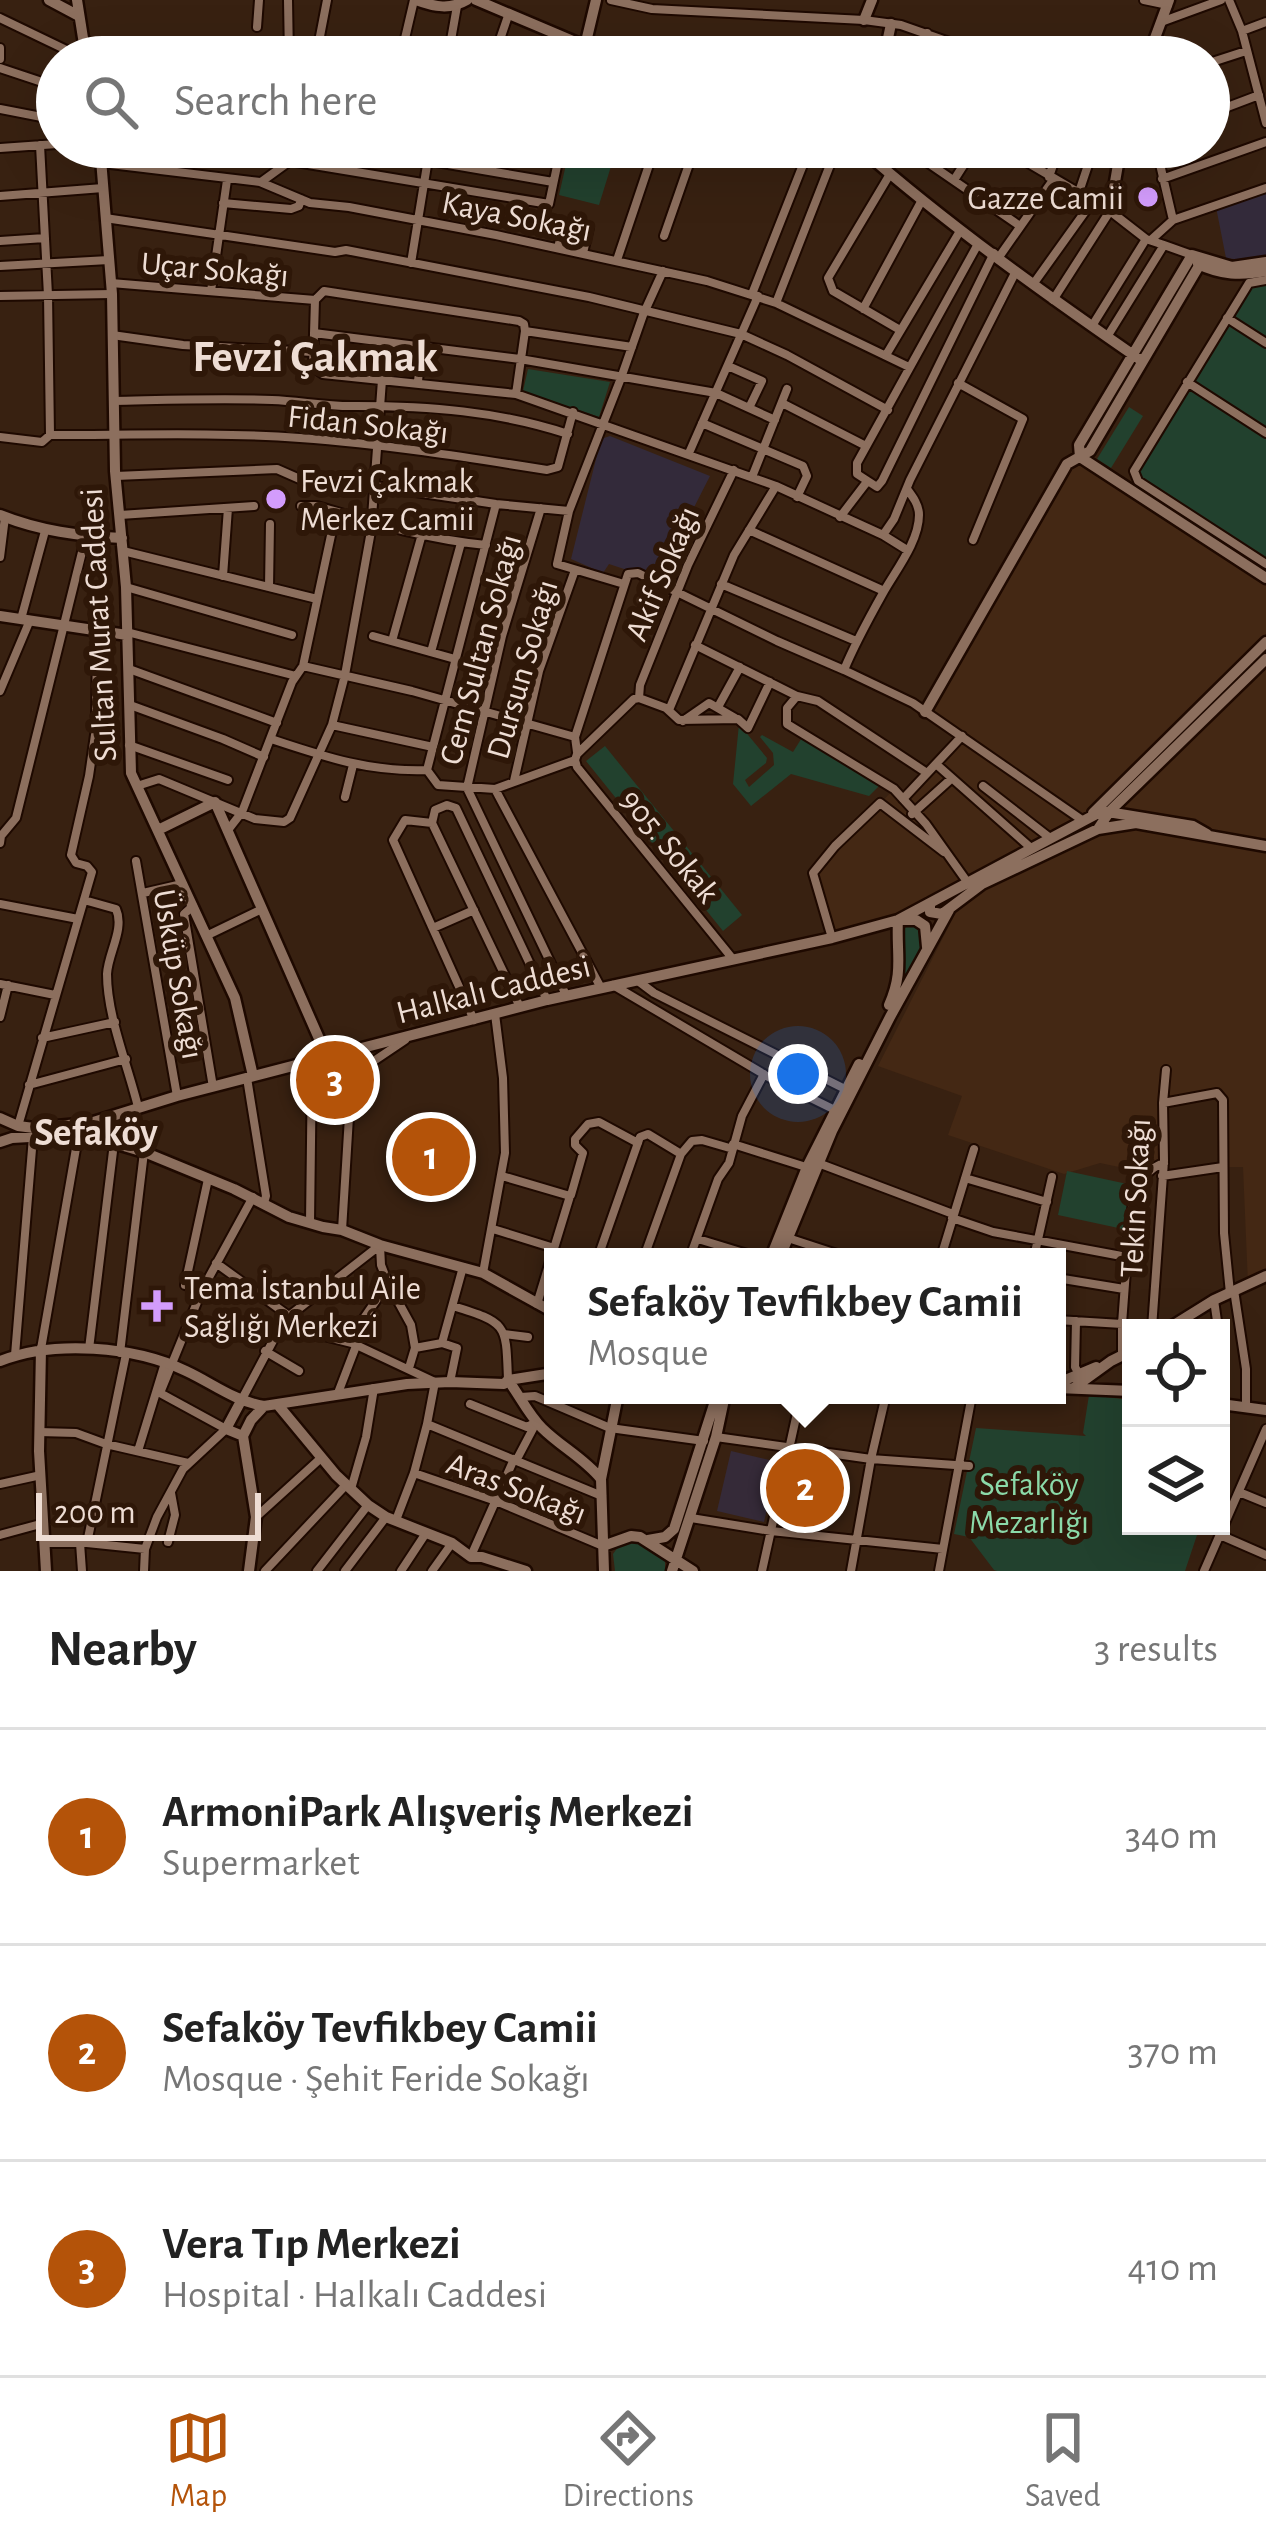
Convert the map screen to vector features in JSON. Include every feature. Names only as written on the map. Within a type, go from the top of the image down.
[{"type":"street","points":[[49,0],[80,16]]},
{"type":"street","points":[[77,0],[82,36]]},
{"type":"street","points":[[257,27],[259,0]]},
{"type":"street","points":[[288,0],[289,36]]},
{"type":"street","points":[[320,36],[327,0]]},
{"type":"street","points":[[407,36],[415,0],[452,3],[450,36]]},
{"type":"street","points":[[476,0],[554,36]]},
{"type":"street","points":[[588,36],[596,0]]},
{"type":"street","points":[[611,0],[652,9],[864,20],[935,36]]},
{"type":"street","points":[[864,20],[872,0]]},
{"type":"street","points":[[1144,0],[1168,2],[1155,36]]},
{"type":"street","points":[[1160,22],[1224,0],[1242,32],[1266,124]]},
{"type":"street","points":[[501,36],[509,14]]},
{"type":"street","points":[[0,18],[39,36]]},
{"type":"street","points":[[1242,32],[1266,22]]},
{"type":"street","points":[[888,36],[891,24]]},
{"type":"street","points":[[0,48],[0,59]]},
{"type":"street","points":[[1230,56],[1246,51]]},
{"type":"street","points":[[1252,70],[1266,64]]},
{"type":"street","points":[[0,68],[36,81]]},
{"type":"street","points":[[1230,108],[1262,100]]},
{"type":"street","points":[[0,109],[36,116]]},
{"type":"street","points":[[1230,155],[1266,142]]},
{"type":"street","points":[[0,148],[36,145]]},
{"type":"street","points":[[41,168],[50,435]]},
{"type":"street","name":"Sultan Murat Caddesi","points":[[101,168],[126,586],[131,773],[235,998],[250,1077]]},
{"type":"street","name":"Kaya Sokağı","points":[[140,168],[260,182],[310,203],[663,271],[776,303],[909,368]]},
{"type":"street","points":[[260,182],[280,168]]},
{"type":"street","points":[[337,168],[549,204],[557,168]]},
{"type":"street","points":[[411,262],[426,168]]},
{"type":"street","points":[[475,168],[554,182]]},
{"type":"street","points":[[617,260],[648,168]]},
{"type":"street","points":[[664,236],[688,168]]},
{"type":"street","points":[[689,453],[741,334],[802,168]]},
{"type":"street","points":[[776,303],[829,168]]},
{"type":"street","points":[[883,168],[1137,358]]},
{"type":"street","points":[[935,168],[1020,226]]},
{"type":"street","points":[[954,181],[962,168]]},
{"type":"street","points":[[1034,168],[1149,239],[1241,276],[1266,271]]},
{"type":"street","points":[[979,243],[857,463],[857,474],[877,487],[996,255],[1020,226],[1053,168]]},
{"type":"street","points":[[1078,195],[1087,168]]},
{"type":"street","points":[[1054,300],[1110,212],[1117,168]]},
{"type":"street","points":[[1160,168],[1173,220]]},
{"type":"street","points":[[1162,179],[1193,168]]},
{"type":"street","points":[[890,174],[828,278],[833,291],[900,330]]},
{"type":"street","points":[[211,291],[226,179]]},
{"type":"street","points":[[0,196],[103,188]]},
{"type":"street","points":[[1092,326],[1149,239],[1173,220],[1266,188]]},
{"type":"street","points":[[223,202],[291,209],[301,200]]},
{"type":"street","points":[[863,309],[922,200]]},
{"type":"street","points":[[1034,283],[1092,202]]},
{"type":"street","points":[[106,218],[218,237],[346,250],[645,310],[741,334],[887,410]]},
{"type":"street","points":[[558,248],[564,223]]},
{"type":"street","points":[[583,253],[589,227]]},
{"type":"street","points":[[886,355],[961,229]]},
{"type":"street","points":[[0,241],[45,238]]},
{"type":"street","points":[[1107,337],[1164,245]]},
{"type":"street","points":[[1080,457],[1079,445],[1137,358],[1194,258]]},
{"type":"street","points":[[0,266],[109,260]]},
{"type":"street","points":[[624,584],[557,564],[569,512],[663,271]]},
{"type":"street","points":[[883,536],[1016,271]]},
{"type":"street","points":[[1266,271],[1249,283],[1136,465],[1135,477],[1266,564]]},
{"type":"street","name":"Uçar Sokağı","points":[[0,296],[111,288],[315,300],[324,291],[519,321],[525,331]]},
{"type":"street","points":[[315,300],[314,367],[323,374],[516,394],[776,486],[908,550]]},
{"type":"street","points":[[1227,318],[1266,343]]},
{"type":"street","points":[[516,394],[525,331],[632,346]]},
{"type":"street","points":[[314,333],[520,359],[716,393],[776,420]]},
{"type":"street","points":[[112,335],[183,345],[313,352]]},
{"type":"street","points":[[418,382],[421,346]]},
{"type":"street","points":[[728,366],[762,381],[749,408]]},
{"type":"street","points":[[136,786],[159,779],[255,819],[289,819],[332,725],[345,675],[376,486],[382,380]]},
{"type":"street","points":[[1187,382],[1266,433]]},
{"type":"street","points":[[958,383],[1023,419],[973,540]]},
{"type":"street","points":[[752,477],[788,388]]},
{"type":"street","points":[[113,400],[381,404],[487,413],[568,434],[573,412]]},
{"type":"street","points":[[782,403],[866,446]]},
{"type":"street","points":[[702,423],[802,466],[807,476],[797,497]]},
{"type":"street","name":"Fidan Sokağı","points":[[0,437],[43,442],[50,435],[237,435],[378,445],[547,470],[558,467],[568,434]]},
{"type":"street","points":[[1080,457],[1266,578]]},
{"type":"street","points":[[925,712],[1067,464],[1080,457]]},
{"type":"street","points":[[116,476],[277,469],[302,480],[569,512]]},
{"type":"street","name":"Akif Sokağı","points":[[639,698],[677,593],[734,470]]},
{"type":"street","points":[[840,517],[866,482]]},
{"type":"street","points":[[670,710],[710,609],[748,530],[776,486]]},
{"type":"street","points":[[844,670],[908,550],[919,512],[907,489]]},
{"type":"street","points":[[427,770],[496,504]]},
{"type":"street","points":[[121,515],[254,506]]},
{"type":"street","points":[[301,506],[317,506],[461,543],[485,544]]},
{"type":"street","points":[[223,576],[228,508]]},
{"type":"street","name":"Cem Sultan Sokağı","points":[[541,508],[502,636],[467,788],[566,995]]},
{"type":"street","points":[[228,830],[242,812],[302,666],[336,512]]},
{"type":"street","points":[[0,557],[2,516],[317,599]]},
{"type":"street","points":[[269,587],[270,524]]},
{"type":"street","points":[[748,530],[884,591]]},
{"type":"street","points":[[0,691],[26,620],[45,531]]},
{"type":"street","points":[[392,641],[422,534]]},
{"type":"street","points":[[0,843],[16,818],[86,536]]},
{"type":"street","points":[[430,652],[461,543]]},
{"type":"street","name":"Dursun Sokağı","points":[[514,782],[539,671],[575,569]]},
{"type":"street","points":[[576,757],[575,737],[628,574],[638,573],[925,712],[1087,818],[1266,642]]},
{"type":"street","points":[[722,584],[856,641]]},
{"type":"street","points":[[126,586],[292,635]]},
{"type":"street","points":[[0,616],[127,634],[296,676]]},
{"type":"street","points":[[4,1140],[29,1085],[92,872],[71,855],[96,728],[97,630]]},
{"type":"street","points":[[373,636],[454,659]]},
{"type":"street","points":[[695,645],[827,706],[927,773]]},
{"type":"street","points":[[1098,829],[1115,806],[1266,658]]},
{"type":"street","points":[[302,666],[575,737]]},
{"type":"street","points":[[718,707],[740,667]]},
{"type":"street","points":[[128,669],[277,723]]},
{"type":"street","points":[[682,721],[707,703],[748,728],[770,682]]},
{"type":"street","points":[[797,696],[787,708],[787,724],[893,789],[968,883]]},
{"type":"street","points":[[427,770],[438,785],[495,789],[576,757],[639,698],[670,710],[682,721],[736,718]]},
{"type":"street","points":[[128,705],[264,757]]},
{"type":"street","points":[[332,725],[433,747]]},
{"type":"street","points":[[903,799],[962,736]]},
{"type":"street","points":[[271,739],[353,765],[427,770]]},
{"type":"street","points":[[129,746],[229,780]]},
{"type":"street","name":"905. Sokak","points":[[576,757],[577,767],[732,958]]},
{"type":"street","points":[[936,764],[1033,849]]},
{"type":"street","points":[[345,797],[353,765]]},
{"type":"street","points":[[904,824],[951,779]]},
{"type":"street","points":[[982,786],[1052,838]]},
{"type":"street","points":[[495,789],[607,986],[835,1110]]},
{"type":"street","points":[[832,938],[813,873],[893,789]]},
{"type":"street","points":[[158,830],[214,802]]},
{"type":"street","points":[[214,802],[328,1059]]},
{"type":"street","points":[[880,803],[950,856]]},
{"type":"street","points":[[520,1007],[433,823],[435,810],[447,805],[456,808],[548,1000]]},
{"type":"street","name":"Halkalı Caddesi","points":[[9,1122],[34,1128],[90,1124],[177,1096],[566,995],[898,920],[1115,806],[1207,834]]},
{"type":"street","points":[[433,823],[405,820],[393,840],[474,1020]]},
{"type":"street","name":"Halkalı Caddesi","points":[[949,910],[982,884],[1098,829],[1126,823],[1266,846]]},
{"type":"street","name":"Üsküp Sokağı","points":[[136,860],[177,1096]]},
{"type":"street","points":[[143,893],[183,884]]},
{"type":"street","points":[[84,900],[116,909],[120,918],[107,970],[115,1022],[138,1107]]},
{"type":"street","points":[[930,903],[933,914],[949,910]]},
{"type":"street","points":[[0,904],[78,919]]},
{"type":"street","points":[[194,905],[184,914],[214,1087]]},
{"type":"street","points":[[206,936],[262,909]]},
{"type":"street","points":[[433,928],[474,910]]},
{"type":"street","points":[[782,1248],[813,1167],[949,910]]},
{"type":"street","points":[[780,1248],[835,1110],[896,990],[901,971],[898,920],[916,920],[925,926],[926,950]]},
{"type":"street","points":[[637,980],[845,1090]]},
{"type":"street","points":[[0,1017],[4,984],[55,995]]},
{"type":"street","points":[[484,1273],[506,1153],[494,1014]]},
{"type":"street","points":[[42,1038],[115,1022]]},
{"type":"street","points":[[351,1078],[412,1036]]},
{"type":"street","points":[[342,1230],[353,1052]]},
{"type":"street","points":[[29,1085],[126,1059]]},
{"type":"street","points":[[310,1224],[312,1062]]},
{"type":"street","name":"Tekin Sokağı","points":[[1153,1319],[1166,1070]]},
{"type":"street","points":[[694,1248],[718,1179],[729,1162],[742,1115],[764,1074]]},
{"type":"street","points":[[138,1450],[202,1290],[216,1263],[266,1196],[250,1077]]},
{"type":"street","points":[[1162,1103],[1217,1093],[1223,1100],[1224,1233],[1246,1369],[1246,1407]]},
{"type":"street","points":[[493,1229],[554,1247],[583,1154],[575,1139],[588,1124],[599,1122],[638,1143]]},
{"type":"street","points":[[601,1248],[640,1137],[648,1134],[681,1154]]},
{"type":"street","points":[[15,1355],[33,1137]]},
{"type":"street","points":[[4,1140],[78,1137],[144,1152],[289,1217],[484,1273],[544,1308]]},
{"type":"street","points":[[46,1571],[39,1432],[41,1349],[78,1137]]},
{"type":"street","points":[[647,1248],[681,1154],[692,1141],[702,1140],[813,1167],[993,1232],[1125,1256]]},
{"type":"street","points":[[89,1348],[114,1143]]},
{"type":"street","points":[[943,1248],[974,1149]]},
{"type":"street","points":[[82,1571],[83,1543],[123,1353],[144,1152]]},
{"type":"street","points":[[1122,1319],[1125,1256],[1137,1195],[1151,1167],[1163,1163]]},
{"type":"street","points":[[1162,1176],[1223,1167]]},
{"type":"street","points":[[501,1175],[570,1196]]},
{"type":"street","points":[[202,1290],[184,1285],[208,1177]]},
{"type":"street","points":[[1036,1248],[1052,1177]]},
{"type":"street","points":[[964,1178],[1046,1202]]},
{"type":"street","points":[[788,1238],[819,1248]]},
{"type":"street","points":[[698,1239],[728,1248]]},
{"type":"street","points":[[380,1245],[381,1265],[407,1316],[415,1348],[409,1368]]},
{"type":"street","points":[[144,1571],[145,1549],[157,1517],[188,1463],[226,1429],[286,1318],[380,1245]]},
{"type":"street","points":[[216,1263],[312,1333],[354,1345],[435,1382]]},
{"type":"street","points":[[442,1343],[463,1267]]},
{"type":"street","points":[[1183,1319],[1266,1276]]},
{"type":"street","points":[[1066,1280],[1124,1289]]},
{"type":"street","points":[[537,1304],[544,1281]]},
{"type":"street","points":[[338,1393],[362,1321],[388,1283]]},
{"type":"street","points":[[1214,1300],[1217,1319]]},
{"type":"street","points":[[453,1306],[500,1325],[507,1342],[508,1381],[536,1422],[601,1479]]},
{"type":"street","points":[[1066,1321],[1122,1324],[1121,1356]]},
{"type":"street","points":[[1076,1322],[1079,1374]]},
{"type":"street","points":[[504,1334],[528,1337]]},
{"type":"street","points":[[415,1348],[442,1343],[457,1348],[450,1382]]},
{"type":"street","points":[[0,1361],[41,1349],[123,1353],[169,1364],[241,1401],[264,1406],[374,1388],[435,1382],[504,1384],[544,1375]]},
{"type":"street","points":[[265,1352],[298,1371]]},
{"type":"street","points":[[1066,1380],[1121,1356]]},
{"type":"street","points":[[1073,1389],[1121,1356]]},
{"type":"street","points":[[169,1364],[160,1393],[243,1436]]},
{"type":"street","points":[[351,1569],[390,1518],[414,1474],[435,1382]]},
{"type":"street","points":[[1066,1387],[1122,1391]]},
{"type":"street","points":[[265,1571],[348,1487],[367,1438],[374,1388]]},
{"type":"street","points":[[520,1397],[544,1400]]},
{"type":"street","points":[[470,1404],[527,1427],[536,1422]]},
{"type":"street","points":[[554,1404],[610,1428],[964,1467]]},
{"type":"street","points":[[605,1570],[601,1479],[616,1404]]},
{"type":"street","points":[[675,1565],[719,1404]]},
{"type":"street","points":[[762,1571],[799,1404]]},
{"type":"street","points":[[851,1571],[884,1404]]},
{"type":"street","points":[[939,1571],[964,1467],[971,1404]]},
{"type":"street","points":[[278,1405],[368,1505],[498,1568],[526,1571]]},
{"type":"street","points":[[250,1571],[256,1517],[243,1436],[264,1406]]},
{"type":"street","points":[[1230,1406],[1266,1410]]},
{"type":"street","points":[[471,1556],[536,1422]]},
{"type":"street","points":[[427,1424],[603,1497]]},
{"type":"street","points":[[1230,1512],[1266,1430]]},
{"type":"street","points":[[39,1432],[76,1433],[188,1463]]},
{"type":"street","points":[[603,1546],[631,1535],[648,1540],[665,1537],[674,1529],[710,1439]]},
{"type":"street","points":[[256,1517],[321,1458]]},
{"type":"street","name":"Aras Sokağı","points":[[414,1474],[603,1546]]},
{"type":"street","points":[[0,1484],[41,1475]]},
{"type":"street","points":[[1239,1492],[1266,1503]]},
{"type":"street","points":[[168,1542],[175,1515],[171,1493]]},
{"type":"street","points":[[317,1571],[368,1505]]},
{"type":"street","points":[[691,1518],[943,1550]]},
{"type":"street","points":[[0,1535],[44,1523]]},
{"type":"street","points":[[400,1571],[426,1532]]},
{"type":"street","points":[[1204,1571],[1220,1535],[1266,1555]]},
{"type":"street","points":[[648,1540],[675,1565],[693,1571]]},
{"type":"street","points":[[45,1543],[145,1549]]},
{"type":"street","points":[[432,1571],[452,1544]]},
{"type":"shaded area","points":[[1266,191],[1266,258],[1226,258],[1216,207]]},
{"type":"shaded area","points":[[610,436],[710,476],[657,580],[609,564],[603,573],[571,559],[601,439]]},
{"type":"shaded area","points":[[1080,457],[1266,583],[1266,634],[1091,810],[890,919],[832,935],[813,873],[894,789],[902,798],[961,737],[925,712],[1067,464]]},
{"type":"shaded area","points":[[1266,655],[1266,1276],[1248,1284],[1243,1167],[1223,1167],[1223,1101],[1217,1093],[1163,1103],[1162,1176],[1100,1163],[1064,1174],[948,1135],[962,1096],[878,1066],[953,918],[949,910],[982,884],[1126,823],[1130,814],[1119,808]]},
{"type":"shaded area","points":[[731,1451],[778,1462],[764,1522],[717,1511]]},
{"type":"green space","points":[[565,168],[610,168],[599,205],[559,195]]},
{"type":"green space","points":[[1266,284],[1266,341],[1232,318],[1252,286]]},
{"type":"green space","points":[[1229,322],[1266,346],[1266,430],[1192,382]]},
{"type":"green space","points":[[528,369],[610,382],[599,417],[523,391]]},
{"type":"green space","points":[[1190,387],[1266,436],[1266,559],[1139,475]]},
{"type":"green space","points":[[1129,407],[1143,416],[1111,468],[1097,459]]},
{"type":"green space","points":[[739,724],[767,758],[745,780],[749,787],[774,765],[762,735],[793,752],[803,736],[882,783],[869,796],[791,774],[751,806],[733,784]]},
{"type":"green space","points":[[605,746],[742,915],[723,931],[586,761]]},
{"type":"green space","points":[[917,926],[923,941],[904,981],[903,929]]},
{"type":"green space","points":[[1067,1171],[1132,1185],[1123,1229],[1058,1215]]},
{"type":"green space","name":"Sefaköy Mezarlığı","points":[[1089,1395],[1122,1399],[1122,1535],[1197,1535],[1185,1571],[997,1571],[969,1537],[954,1534],[976,1428],[1086,1436]]},
{"type":"green space","points":[[629,1543],[640,1544],[665,1560],[665,1571],[615,1571],[613,1554]]},
{"type":"place","name":"Gazze Camii","points":[[1148,197]]},
{"type":"place","name":"Fevzi Çakmak Merkez Camii","points":[[276,499]]},
{"type":"place","name":"Vera Tıp Merkezi","points":[[335,1080]]},
{"type":"place","name":"ArmoniPark Alışveriş Merkezi","points":[[431,1157]]},
{"type":"place","name":"Tema İstanbul Aile Sağlığı Merkezi","points":[[157,1306]]},
{"type":"place","name":"Sefaköy Tevfikbey Camii","points":[[805,1488]]},
{"type":"district","name":"Fevzi Çakmak","points":[[315,355]]},
{"type":"district","name":"Sefaköy","points":[[96,1131]]}]
